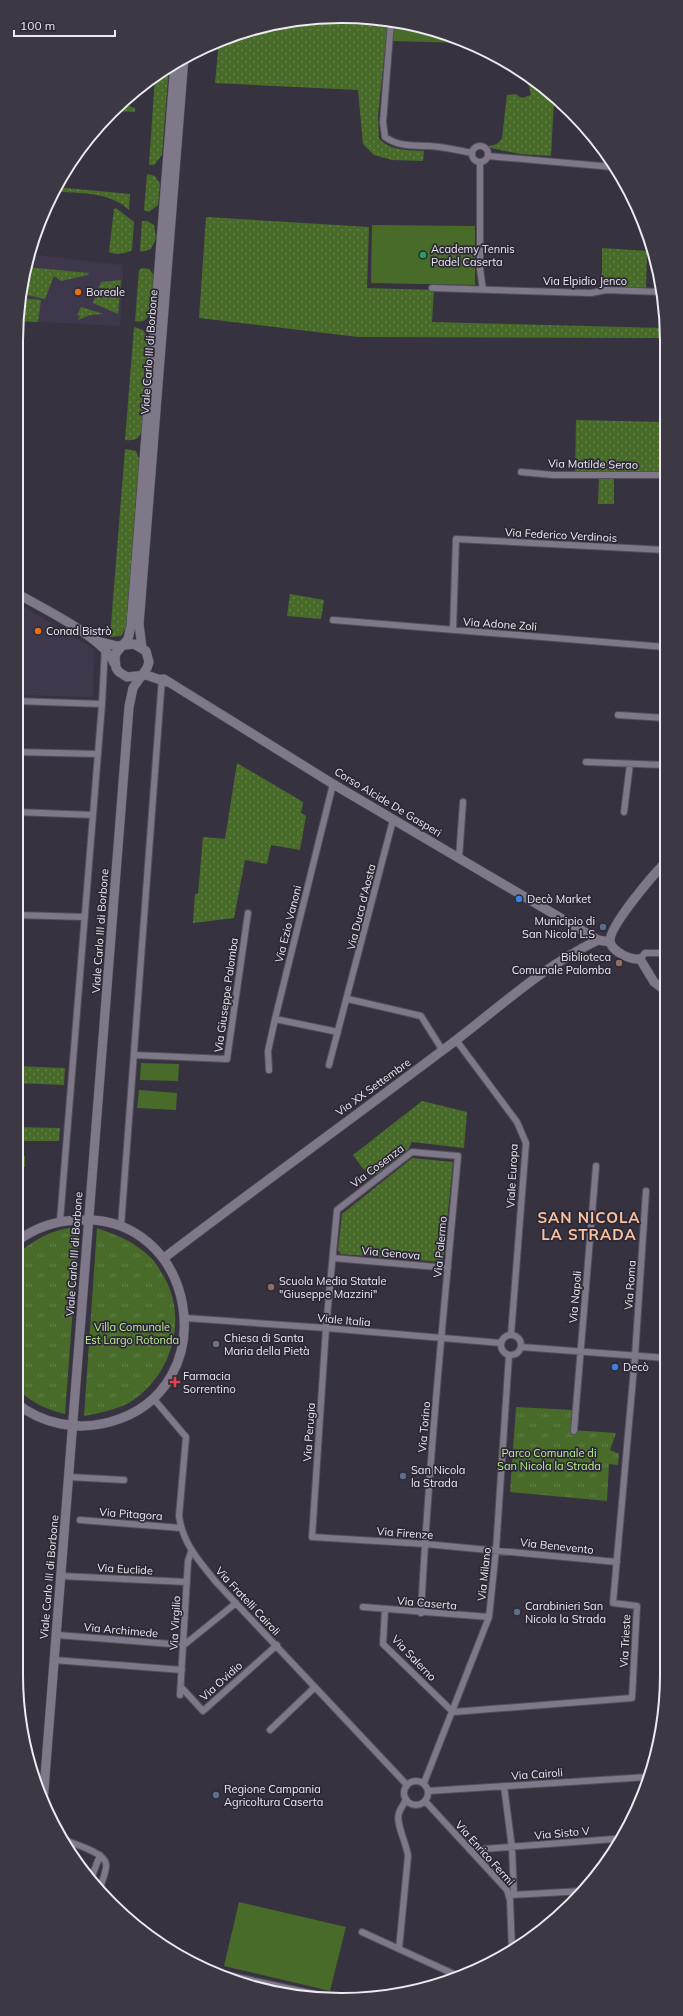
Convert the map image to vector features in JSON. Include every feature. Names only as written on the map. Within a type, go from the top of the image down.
[{"type":"main road","name":"Viale Carlo III di Borbone","points":[[44,1788],[62,1576],[129,707],[133,688],[140,676],[146,670],[148,662],[148,656],[142,648],[139,624],[183,65]]},
{"type":"main road","name":"Viale Carlo III di Borbone","points":[[129,707],[123,675],[119,672],[115,663],[116,653],[128,639],[131,626],[173,72]]},
{"type":"main road","points":[[23,596],[102,644],[115,663]]},
{"type":"main road","points":[[102,644],[123,646],[134,644],[142,648]]},
{"type":"main road","name":"Corso Alcide De Gasperi","points":[[148,662],[164,680]]},
{"type":"main road","points":[[123,675],[132,678],[140,676]]},
{"type":"main road","name":"Corso Alcide De Gasperi","points":[[140,676],[153,676],[164,680],[393,820],[598,940]]},
{"type":"main road","points":[[660,868],[651,876],[609,937],[610,942],[615,949],[630,958],[643,956],[654,982],[660,986]]},
{"type":"main road","points":[[598,940],[610,942]]},
{"type":"main road","name":"Via XX Settembre","points":[[164,1258],[443,1051],[543,971],[566,956],[598,940]]},
{"type":"main road","points":[[23,1238],[42,1227],[60,1221],[89,1219],[121,1226],[138,1235],[164,1258],[176,1278],[183,1298],[185,1318],[185,1336],[176,1364],[165,1385],[153,1398],[129,1415],[102,1424],[73,1426],[55,1423],[38,1417],[23,1407]]},
{"type":"street","points":[[391,27],[383,122],[385,137],[392,142],[403,145],[451,149],[472,153]]},
{"type":"street","points":[[472,153],[474,149],[481,147],[487,151],[488,156]]},
{"type":"street","points":[[472,153],[474,159],[480,162]]},
{"type":"street","points":[[480,162],[488,156],[607,166]]},
{"type":"street","points":[[480,162],[480,269],[483,290]]},
{"type":"street","name":"Via Elpidio Jenco","points":[[432,288],[591,293],[606,290],[656,292]]},
{"type":"street","name":"Via Matilde Serao","points":[[521,472],[553,475],[660,475]]},
{"type":"street","name":"Via Federico Verdinois","points":[[453,630],[456,539],[660,550]]},
{"type":"street","name":"Via Adone Zoli","points":[[333,620],[660,647]]},
{"type":"street","points":[[60,1221],[102,704],[102,644]]},
{"type":"street","points":[[121,1226],[164,680]]},
{"type":"street","points":[[23,701],[102,704]]},
{"type":"street","points":[[618,715],[660,718]]},
{"type":"street","points":[[23,752],[98,754]]},
{"type":"street","points":[[586,762],[660,765]]},
{"type":"street","points":[[624,812],[630,764]]},
{"type":"street","name":"Via Ezio Vanoni","points":[[269,1070],[268,1051],[275,1019],[333,784]]},
{"type":"street","points":[[459,858],[463,802]]},
{"type":"street","points":[[23,812],[93,815]]},
{"type":"street","name":"Via Duca d'Aosta","points":[[329,1065],[348,999],[393,820]]},
{"type":"street","name":"Via Giuseppe Palomba","points":[[134,1055],[228,1059],[248,913]]},
{"type":"street","points":[[23,915],[85,917]]},
{"type":"street","points":[[643,956],[660,954]]},
{"type":"street","points":[[348,999],[421,1016],[443,1051]]},
{"type":"street","points":[[275,1019],[338,1032]]},
{"type":"street","name":"Viale Europa","points":[[456,1040],[517,1122],[526,1143],[510,1335]]},
{"type":"street","name":"Via Cosenza","points":[[337,1210],[412,1152],[458,1156]]},
{"type":"street","name":"Via Palermo","points":[[441,1338],[458,1156]]},
{"type":"street","name":"Via Napoli","points":[[574,1431],[596,1166]]},
{"type":"street","name":"Via Roma","points":[[636,1356],[646,1191]]},
{"type":"street","name":"Via Perugia","points":[[312,1537],[326,1328],[337,1210]]},
{"type":"street","name":"Via Genova","points":[[333,1258],[448,1268]]},
{"type":"street","name":"Viale Italia","points":[[185,1318],[501,1343]]},
{"type":"street","points":[[510,1335],[519,1338],[521,1346],[515,1354],[509,1355],[502,1349],[501,1343],[504,1337],[510,1335]]},
{"type":"street","name":"Via Torino","points":[[421,1613],[441,1338]]},
{"type":"street","points":[[521,1346],[580,1353],[660,1358]]},
{"type":"street","name":"Via Milano","points":[[424,1783],[489,1617],[496,1550],[509,1355]]},
{"type":"street","name":"Via Trieste","points":[[453,1712],[632,1698],[637,1606],[613,1603],[636,1356]]},
{"type":"street","name":"Via Fratelli Cairoli","points":[[153,1398],[186,1437],[179,1516],[181,1528],[192,1552],[236,1602],[407,1785]]},
{"type":"street","points":[[69,1477],[124,1480]]},
{"type":"street","name":"Via Pitagora","points":[[80,1520],[181,1528]]},
{"type":"street","name":"Via Firenze","points":[[312,1537],[496,1550]]},
{"type":"street","name":"Via Benevento","points":[[496,1550],[616,1562]]},
{"type":"street","name":"Via Virgilio","points":[[180,1695],[188,1561],[192,1552]]},
{"type":"street","name":"Via Euclide","points":[[62,1576],[187,1582]]},
{"type":"street","points":[[184,1645],[236,1602]]},
{"type":"street","name":"Via Caserta","points":[[363,1607],[421,1613],[489,1617]]},
{"type":"street","name":"Via Salerno","points":[[385,1609],[383,1644],[453,1712]]},
{"type":"street","name":"Via Archimede","points":[[56,1635],[184,1645]]},
{"type":"street","name":"Via Ovidio","points":[[181,1687],[203,1711],[277,1646]]},
{"type":"street","points":[[54,1660],[182,1670]]},
{"type":"street","points":[[270,1730],[315,1687]]},
{"type":"street","name":"Via Cairoli","points":[[428,1791],[643,1777]]},
{"type":"street","points":[[415,1781],[424,1783],[428,1791],[425,1801],[417,1805],[406,1799],[404,1792],[407,1785],[415,1781]]},
{"type":"street","points":[[504,1786],[512,1848],[512,1895],[576,1891]]},
{"type":"street","points":[[399,1949],[408,1848],[398,1821],[398,1814],[406,1799]]},
{"type":"street","name":"Via Enrico Fermi","points":[[425,1801],[512,1895],[512,1943]]},
{"type":"street","name":"Via Sisto V","points":[[470,1850],[512,1848],[614,1839]]},
{"type":"street","points":[[72,1843],[100,1855],[105,1860],[106,1866],[101,1884]]},
{"type":"street","points":[[93,1873],[100,1855]]},
{"type":"street","points":[[362,1932],[452,1973]]},
{"type":"street","points":[[257,1982],[289,1988]]},
{"type":"shaded area","points":[[35,255],[123,265],[120,326],[24,321],[29,279]]},
{"type":"shaded area","points":[[23,606],[94,649],[93,697],[23,695]]},
{"type":"green space","points":[[342,23],[387,27],[378,115],[379,139],[394,148],[424,151],[423,161],[392,160],[374,155],[363,144],[358,90],[215,83],[218,48],[239,40],[279,29],[321,24]]},
{"type":"green space","points":[[393,27],[424,34],[451,43],[392,41]]},
{"type":"green space","points":[[168,75],[162,155],[154,165],[149,165],[154,84]]},
{"type":"green space","points":[[528,84],[554,104],[551,156],[520,154],[486,147],[497,144],[502,138],[507,95],[515,94],[522,98],[531,95]]},
{"type":"green space","points":[[127,106],[135,108],[135,112],[121,111]]},
{"type":"green space","points":[[147,174],[155,176],[160,184],[158,205],[149,212],[144,210]]},
{"type":"green space","points":[[63,188],[130,194],[129,210],[112,199],[84,193],[61,192]]},
{"type":"green space","points":[[116,208],[134,222],[132,250],[120,254],[109,252],[114,209]]},
{"type":"green space","points":[[206,217],[369,227],[367,288],[434,290],[432,322],[659,328],[660,338],[358,337],[199,318]]},
{"type":"green space","points":[[142,221],[147,221],[154,225],[156,238],[151,249],[141,252],[140,250]]},
{"type":"green space","name":"Academy Tennis Padel Caserta","points":[[372,225],[475,226],[475,285],[371,283]]},
{"type":"green space","points":[[602,248],[647,251],[646,288],[602,286]]},
{"type":"green space","points":[[32,268],[89,273],[88,275],[61,281],[54,276],[45,299],[27,295]]},
{"type":"green space","points":[[142,268],[149,269],[153,274],[152,305],[147,318],[142,321],[135,321],[139,270]]},
{"type":"green space","points":[[121,280],[118,314],[93,303],[101,282]]},
{"type":"green space","points":[[26,298],[41,300],[38,322],[24,321]]},
{"type":"green space","points":[[81,307],[104,314],[90,315],[78,320],[80,316],[77,315]]},
{"type":"green space","points":[[134,327],[143,330],[149,342],[142,429],[140,435],[136,439],[125,440]]},
{"type":"green space","points":[[576,420],[660,422],[660,473],[575,473]]},
{"type":"green space","points":[[125,449],[136,451],[139,459],[126,628],[121,636],[110,637]]},
{"type":"green space","points":[[599,477],[614,477],[614,504],[598,504]]},
{"type":"green space","points":[[290,594],[324,600],[321,619],[287,616]]},
{"type":"green space","points":[[237,763],[303,802],[301,813],[306,816],[300,850],[271,845],[267,864],[245,860],[234,918],[193,923],[195,894],[198,894],[203,837],[225,839]]},
{"type":"green space","points":[[141,1063],[179,1064],[178,1081],[140,1080]]},
{"type":"green space","points":[[23,1066],[65,1068],[64,1085],[23,1083]]},
{"type":"green space","points":[[139,1090],[177,1093],[176,1110],[137,1108]]},
{"type":"green space","points":[[422,1101],[467,1112],[464,1148],[412,1142],[408,1150],[377,1174],[363,1169],[353,1155]]},
{"type":"green space","points":[[23,1127],[60,1128],[59,1141],[23,1141]]},
{"type":"green space","points":[[23,1156],[25,1156],[25,1167],[23,1167]]},
{"type":"green space","points":[[412,1158],[453,1162],[443,1262],[341,1254],[338,1250],[342,1214]]},
{"type":"green space","points":[[79,1227],[65,1414],[39,1404],[23,1394],[23,1250],[45,1235],[69,1228]]},
{"type":"green space","name":"Villa Comunale Est Largo Rotonda","points":[[97,1228],[119,1236],[132,1243],[156,1264],[169,1287],[174,1303],[174,1337],[162,1369],[152,1383],[140,1395],[121,1407],[84,1416]]},
{"type":"green space","name":"Parco Comunale di San Nicola la Strada","points":[[516,1407],[572,1410],[571,1430],[616,1433],[610,1450],[619,1454],[618,1465],[609,1464],[607,1501],[510,1492]]},
{"type":"green space","points":[[239,1902],[346,1927],[330,1991],[224,1966]]},
{"type":"place","name":"Academy Tennis Padel Caserta","points":[[423,255]]},
{"type":"place","name":"Boreale","points":[[78,292]]},
{"type":"place","name":"Conad Bistrò","points":[[38,631]]},
{"type":"place","name":"Decò Market","points":[[519,899]]},
{"type":"place","name":"Municipio di San Nicola L.S","points":[[603,927]]},
{"type":"place","name":"Biblioteca Comunale Palomba","points":[[619,963]]},
{"type":"place","name":"Scuola Media Statale \"Giuseppe Mazzini\"","points":[[271,1287]]},
{"type":"place","name":"Chiesa di Santa Maria della Pietà","points":[[216,1344]]},
{"type":"place","name":"Decò","points":[[615,1367]]},
{"type":"place","name":"Farmacia Sorrentino","points":[[175,1382]]},
{"type":"place","name":"San Nicola la Strada","points":[[403,1476]]},
{"type":"place","name":"Carabinieri San Nicola la Strada","points":[[517,1612]]},
{"type":"place","name":"Regione Campania Agricoltura Caserta","points":[[216,1795]]},
{"type":"district","name":"SAN NICOLA LA STRADA","points":[[589,1226]]}]
